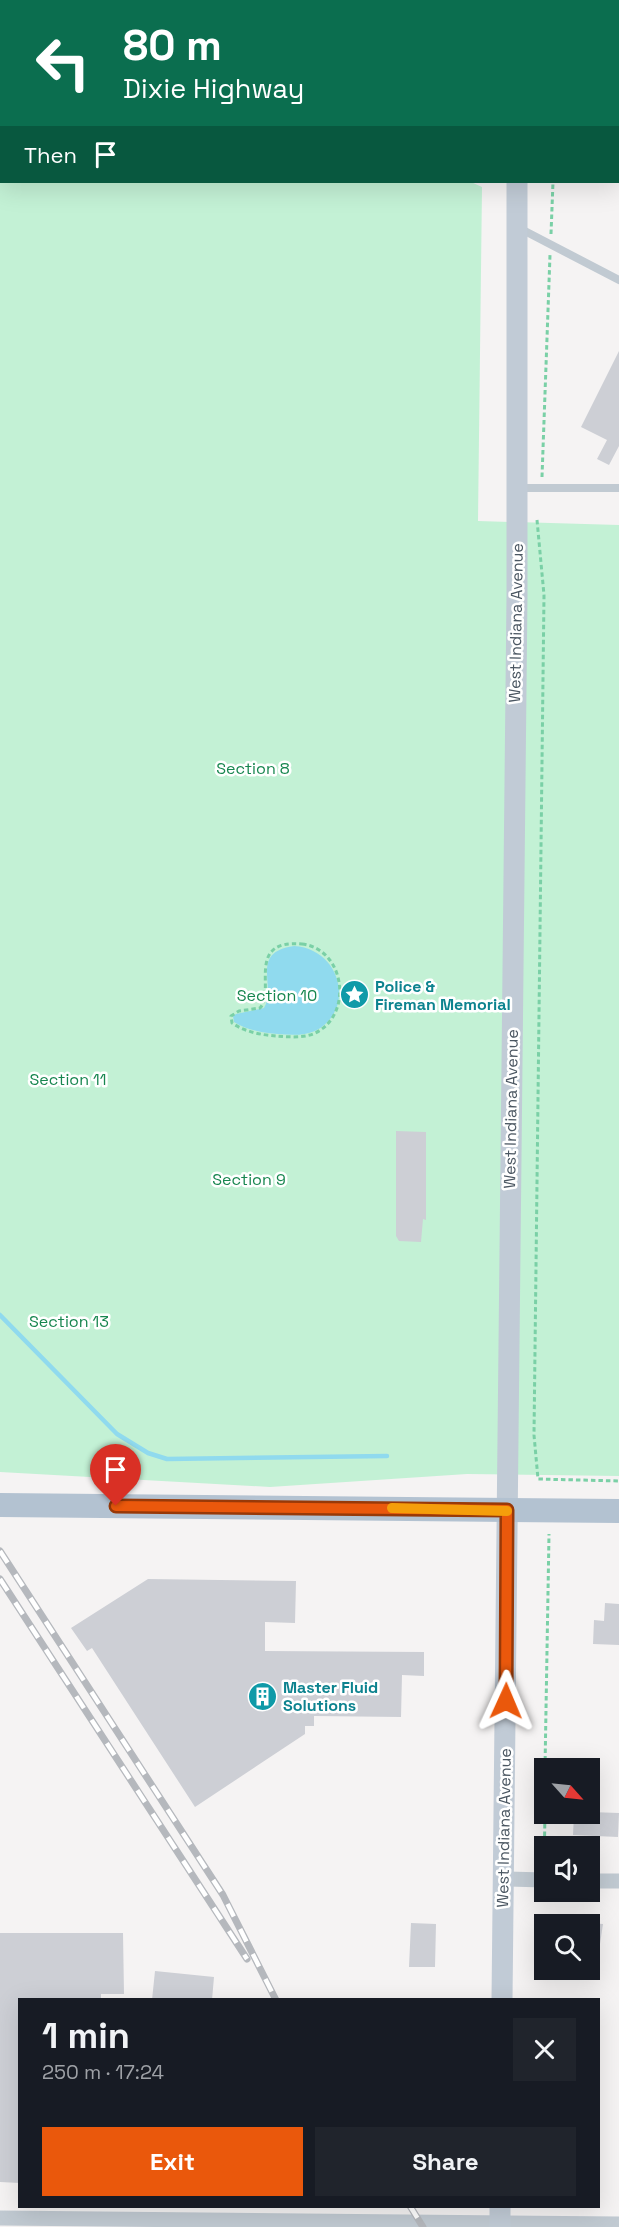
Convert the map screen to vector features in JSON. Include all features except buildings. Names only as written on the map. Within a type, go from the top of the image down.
[{"type":"main road","name":"West Indiana Avenue","points":[[502,1998],[517,488],[517,183]]},
{"type":"main road","points":[[0,1505],[619,1511]]},
{"type":"street","points":[[503,1880],[534,1880]]},
{"type":"street","points":[[600,1881],[619,1881]]},
{"type":"street","points":[[5,2221],[324,2224],[500,2219],[619,2224]]},
{"type":"lane","points":[[517,227],[619,279]]},
{"type":"lane","points":[[517,488],[619,488]]},
{"type":"path","points":[[553,183],[542,494],[535,500],[544,595],[534,1435],[538,1479],[619,1481]]},
{"type":"path","points":[[287,945],[315,948],[334,964],[340,994],[332,1019],[315,1033],[298,1037],[270,1035],[236,1026],[231,1019],[234,1012],[262,1006],[265,1001],[263,977],[266,962],[274,951],[287,945]]},
{"type":"path","points":[[545,1758],[549,1534]]},
{"type":"green space","points":[[0,183],[473,183],[482,187],[478,521],[619,525],[619,1476],[467,1474],[270,1487],[0,1472]]},
{"type":"water","points":[[294,946],[310,950],[323,958],[333,969],[338,982],[339,996],[336,1010],[328,1022],[311,1033],[292,1035],[255,1031],[234,1022],[233,1016],[236,1014],[264,1008],[268,990],[268,962],[272,955],[280,949]]},
{"type":"waterway","points":[[0,1315],[117,1434],[148,1453],[167,1459],[387,1456]]},
{"type":"railway","points":[[0,1551],[223,1895],[275,1998]]},
{"type":"railway","points":[[0,1579],[247,1959]]},
{"type":"railway","points":[[411,2208],[423,2227]]},
{"type":"slow traffic","points":[[392,1508],[507,1511]]},
{"type":"place","name":"Police & Fireman Memorial","points":[[354,995]]},
{"type":"place","name":"Master Fluid Solutions","points":[[262,1696]]},
{"type":"route","points":[[116,1506],[507,1510],[506,1701]]},
{"type":"park label","name":"Section 8","points":[[253,768]]},
{"type":"park label","name":"Section 10","points":[[277,995]]},
{"type":"park label","name":"Section 11","points":[[68,1079]]},
{"type":"park label","name":"Section 9","points":[[249,1179]]},
{"type":"park label","name":"Section 13","points":[[69,1321]]}]
